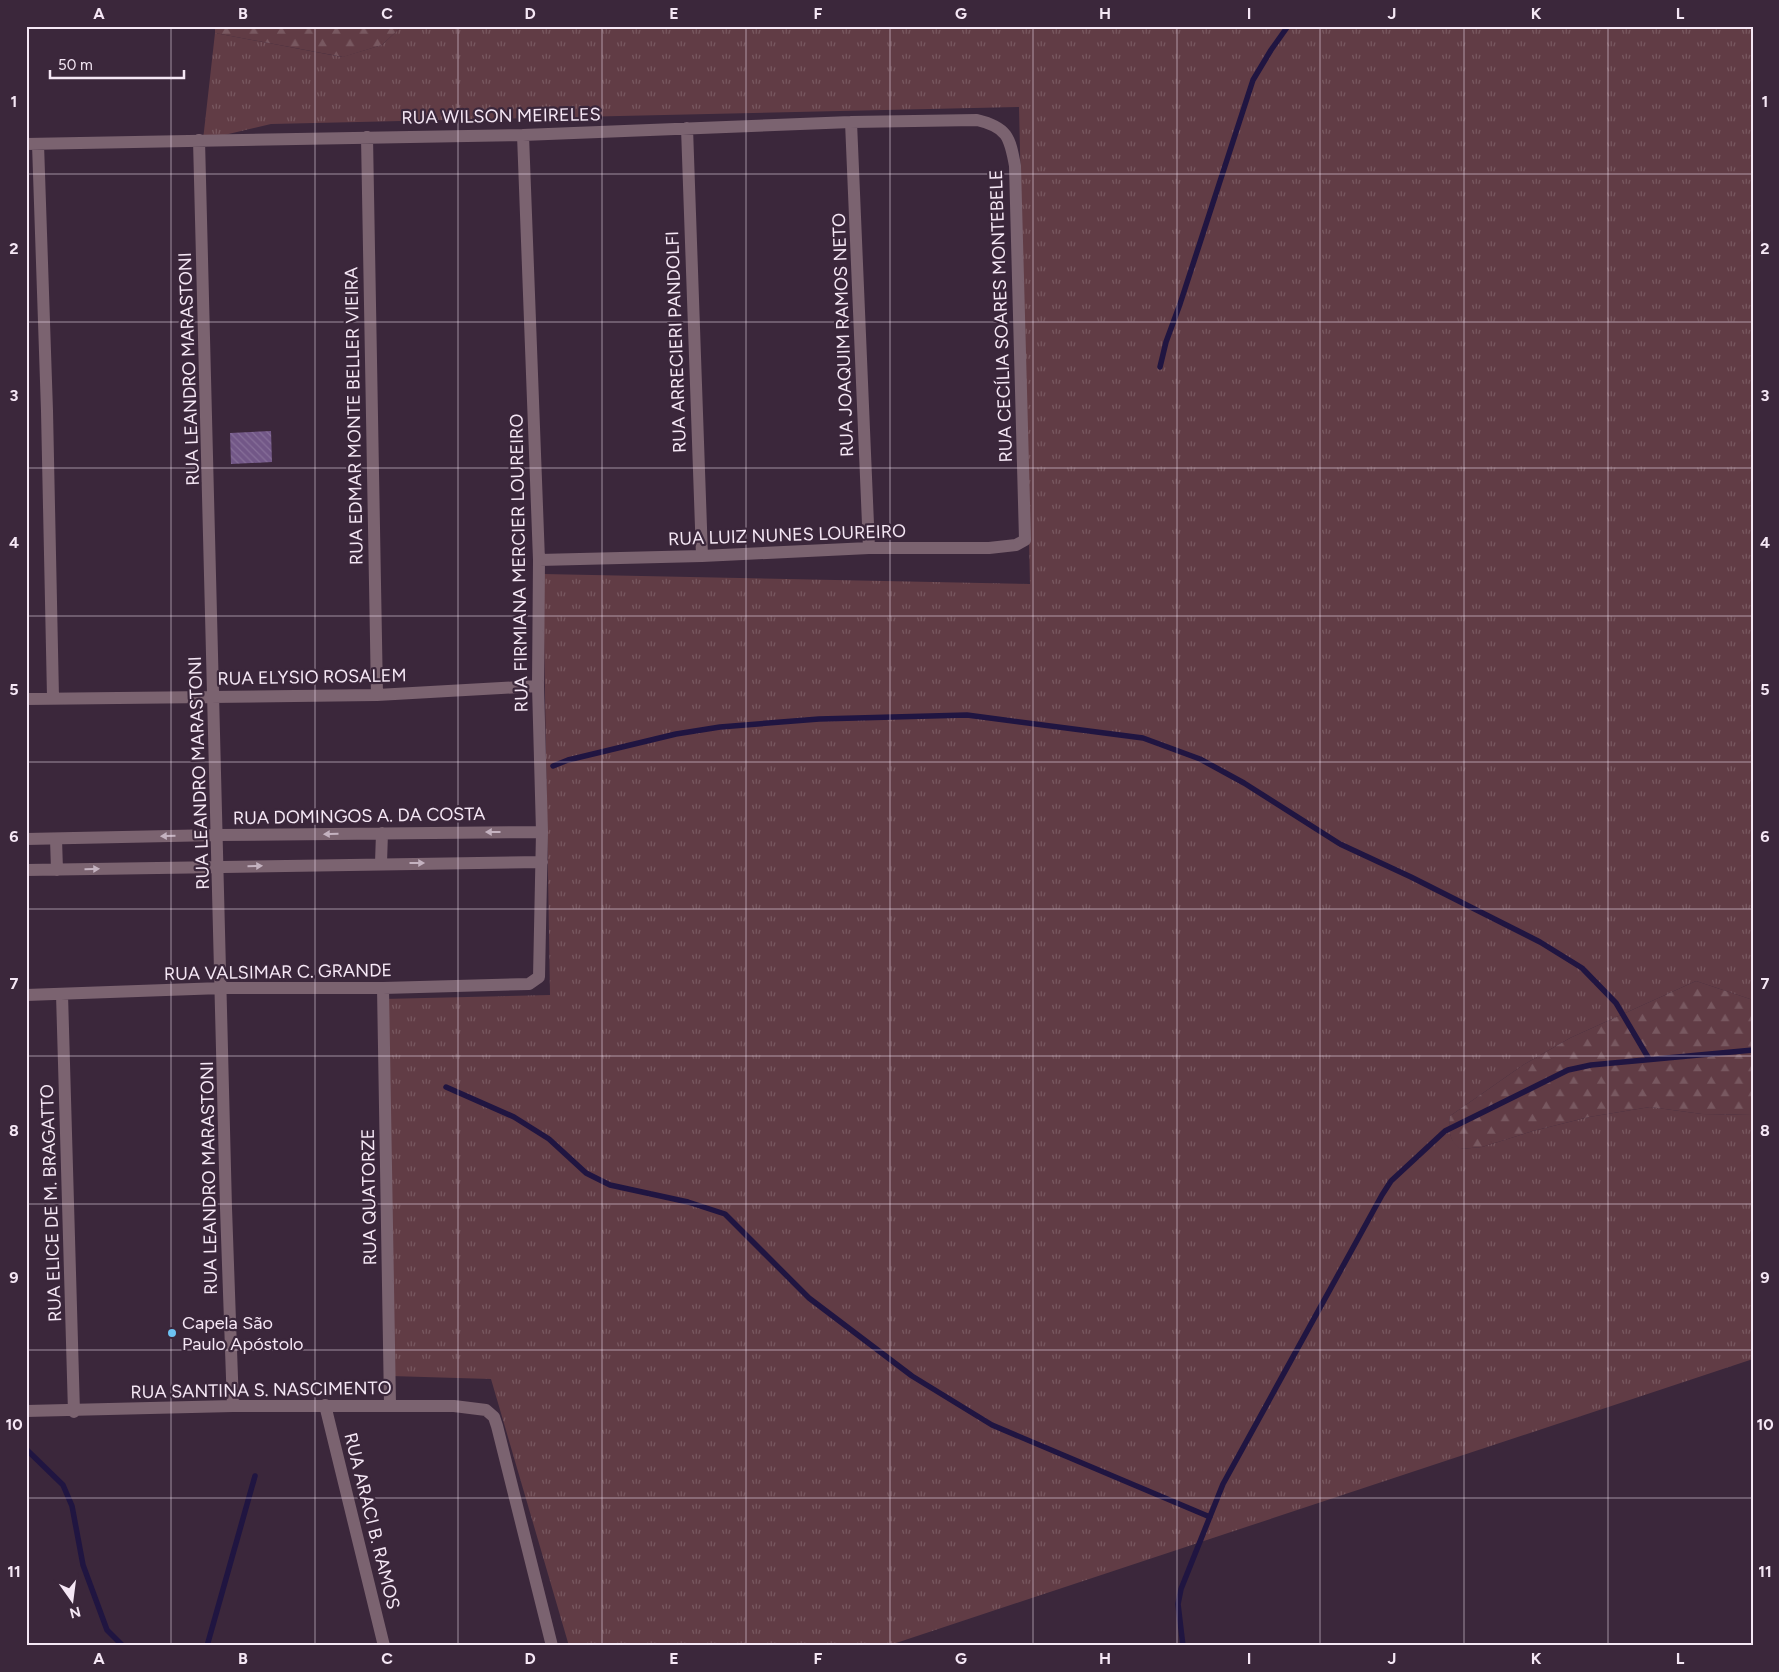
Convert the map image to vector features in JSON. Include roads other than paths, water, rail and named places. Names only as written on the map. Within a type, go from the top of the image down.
[{"type":"street","name":"RUA WILSON MEIRELES","points":[[32,144],[523,135],[851,122],[977,120]]},
{"type":"street","name":"RUA CECÍLIA SOARES MONTEBELE","points":[[977,120],[996,125],[1003,131],[1012,149],[1015,166],[1026,531]]},
{"type":"street","name":"RUA JOAQUIM RAMOS NETO","points":[[851,122],[869,548]]},
{"type":"street","name":"RUA ARRECIERI PANDOLFI","points":[[687,128],[702,556]]},
{"type":"street","name":"RUA FIRMIANA MERCIER LOUREIRO","points":[[523,135],[539,560],[538,686],[542,832],[540,973],[535,982],[530,984]]},
{"type":"street","name":"RUA EDMAR MONTE BELLER VIEIRA","points":[[367,137],[377,695]]},
{"type":"street","name":"RUA LEANDRO MARASTONI","points":[[199,140],[219,867],[226,1208],[233,1406]]},
{"type":"street","points":[[32,144],[47,412],[53,697]]},
{"type":"street","name":"RUA LUIZ NUNES LOUREIRO","points":[[539,560],[702,556],[869,548],[989,548],[1016,546],[1025,540],[1026,531]]},
{"type":"street","name":"RUA ELYSIO ROSALEM","points":[[26,699],[53,697],[377,695],[538,686]]},
{"type":"street","name":"RUA DOMINGOS A. DA COSTA","points":[[26,840],[218,835],[542,832]]},
{"type":"street","points":[[380,863],[382,833]]},
{"type":"street","points":[[56,839],[57,870]]},
{"type":"street","points":[[26,870],[380,863],[542,862]]},
{"type":"street","name":"RUA VALSIMAR C. GRANDE","points":[[26,995],[222,988],[383,988],[530,984]]},
{"type":"street","name":"RUA QUATORZE","points":[[383,988],[390,1404]]},
{"type":"street","name":"RUA ELICE DE M. BRAGATTO","points":[[62,994],[74,1412]]},
{"type":"street","name":"RUA SANTINA S. NASCIMENTO","points":[[26,1411],[74,1412],[233,1406],[390,1404],[477,1407],[486,1410],[494,1417],[552,1646]]},
{"type":"street","name":"RUA ARACI B. RAMOS","points":[[325,1405],[384,1646]]},
{"type":"waterway","points":[[1160,367],[1166,342],[1253,80],[1288,26]]},
{"type":"waterway","points":[[553,766],[568,760],[676,734],[720,727],[819,719],[967,715],[1143,738],[1200,759],[1244,783],[1340,844],[1411,877],[1540,942],[1582,968],[1616,1003],[1649,1059]]},
{"type":"waterway","points":[[1183,1646],[1178,1604],[1181,1589],[1223,1484],[1391,1181],[1445,1131],[1568,1070],[1591,1065],[1753,1050]]},
{"type":"waterway","points":[[446,1087],[514,1117],[549,1139],[586,1173],[610,1185],[688,1202],[725,1214],[809,1298],[912,1376],[992,1425],[1210,1517]]},
{"type":"waterway","points":[[26,1449],[63,1485],[72,1506],[83,1565],[107,1630],[123,1646]]},
{"type":"waterway","points":[[207,1646],[255,1476]]},
{"type":"place","name":"Capela São Paulo Apóstolo","points":[[172,1333]]}]
